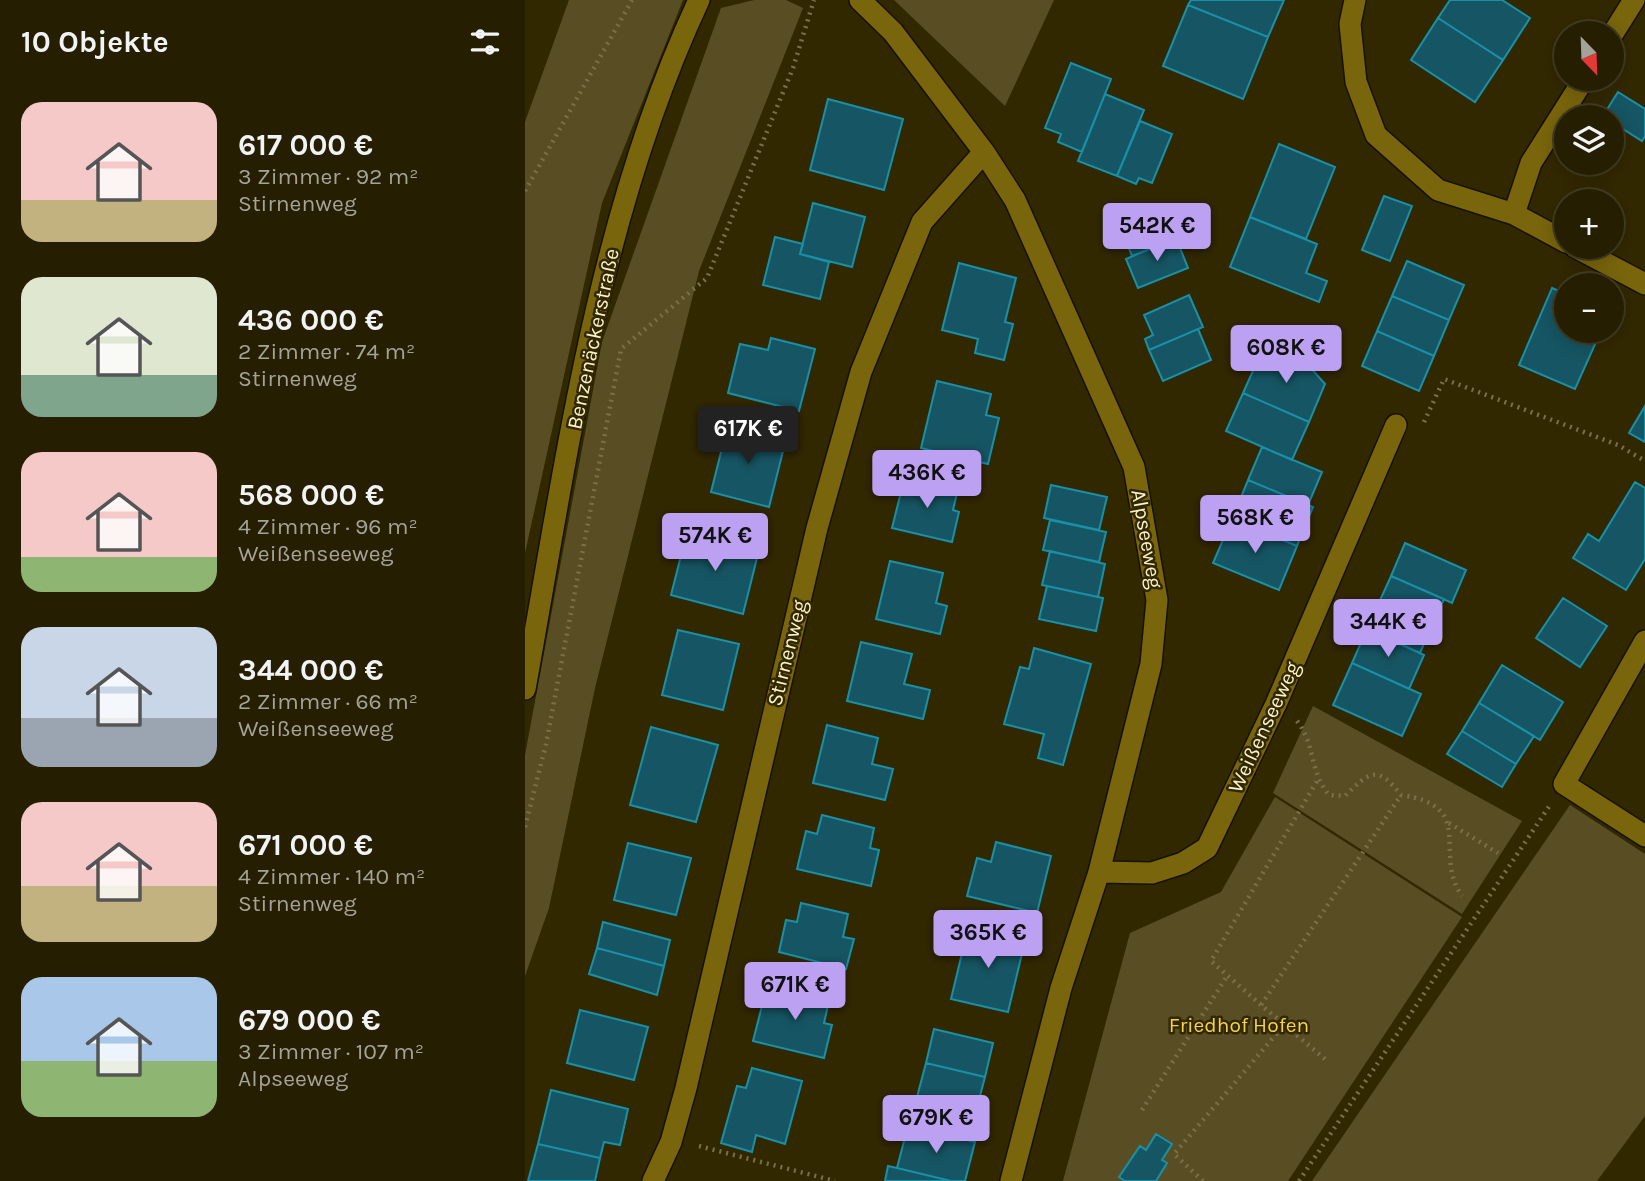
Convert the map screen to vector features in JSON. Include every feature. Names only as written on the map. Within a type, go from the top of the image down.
[{"type":"street","name":"Benzenäckerstraße","points":[[525,690],[605,268],[641,148],[681,38],[699,0]]},
{"type":"street","name":"Alpseeweg","points":[[860,0],[893,32],[984,152],[1015,200],[1134,467],[1157,600],[1151,664],[1099,872],[1061,988],[1011,1181]]},
{"type":"street","points":[[1355,0],[1350,24],[1356,82],[1375,135],[1438,190],[1514,214],[1554,236]]},
{"type":"street","points":[[1621,21],[1634,0]]},
{"type":"street","points":[[1514,214],[1531,163],[1576,91]]},
{"type":"street","name":"Stirnenweg","points":[[653,1181],[671,1142],[686,1088],[817,528],[861,372],[922,222],[984,152]]},
{"type":"street","points":[[1598,259],[1645,284]]},
{"type":"street","name":"Weißenseeweg","points":[[1099,872],[1152,873],[1183,863],[1206,848],[1276,704],[1396,425]]},
{"type":"street","points":[[1645,641],[1564,784],[1645,836]]},
{"type":"path","points":[[525,191],[632,0]]},
{"type":"path","points":[[525,827],[549,731],[621,349],[706,278],[793,68],[814,0]]},
{"type":"path","points":[[1444,379],[1618,445],[1645,461]]},
{"type":"path","points":[[1276,704],[1299,722],[1310,744],[1317,781],[1329,795],[1345,796],[1366,775],[1375,773],[1390,781],[1401,795],[1422,798],[1439,810],[1450,823],[1498,853]]},
{"type":"path","points":[[1317,781],[1211,961],[1325,1059]]},
{"type":"path","points":[[1299,1181],[1564,784]]},
{"type":"path","points":[[1261,1005],[1401,795]]},
{"type":"path","points":[[1450,823],[1452,882],[1462,896]]},
{"type":"path","points":[[1142,1110],[1227,976]]},
{"type":"path","points":[[1203,1181],[1174,1154],[1284,1025]]},
{"type":"path","points":[[704,1147],[835,1181]]},
{"type":"green space","points":[[569,0],[683,0],[602,203],[525,553],[525,122]]},
{"type":"green space","points":[[754,0],[786,0],[803,8],[699,271],[595,688],[549,908],[525,976],[525,755],[602,342],[721,8]]},
{"type":"green space","points":[[894,0],[1054,0],[1005,106]]},
{"type":"green space","points":[[1313,706],[1522,821],[1462,914],[1273,793]]},
{"type":"green space","name":"Friedhof Hofen","points":[[1275,797],[1462,917],[1288,1181],[1063,1181],[1130,933],[1221,892]]},
{"type":"green space","points":[[1570,805],[1645,854],[1645,1116],[1597,1181],[1312,1181]]},
{"type":"building","points":[[1191,0],[1284,0],[1268,37],[1188,5]]},
{"type":"building","points":[[1450,0],[1502,0],[1530,18],[1503,60],[1438,18]]},
{"type":"building","points":[[1188,5],[1268,37],[1243,99],[1163,66]]},
{"type":"building","points":[[1438,18],[1503,60],[1475,102],[1411,60]]},
{"type":"building","points":[[1071,63],[1111,79],[1082,152],[1058,142],[1061,134],[1045,128]]},
{"type":"building","points":[[1618,92],[1645,109],[1645,136],[1642,141],[1624,130],[1624,105],[1610,105]]},
{"type":"building","points":[[1105,94],[1144,110],[1117,176],[1078,161]]},
{"type":"building","points":[[828,99],[903,119],[884,190],[810,170]]},
{"type":"building","points":[[1140,121],[1172,134],[1152,183],[1139,178],[1136,184],[1117,176]]},
{"type":"building","points":[[1279,144],[1335,167],[1306,239],[1250,217]]},
{"type":"building","points":[[1384,196],[1412,206],[1390,261],[1362,250]]},
{"type":"building","points":[[813,203],[865,217],[852,267],[800,254]]},
{"type":"building","points":[[1169,207],[1181,237],[1132,256],[1120,226]]},
{"type":"building","points":[[1250,217],[1317,244],[1306,273],[1327,281],[1319,302],[1230,267]]},
{"type":"building","points":[[775,237],[803,244],[800,254],[829,262],[820,299],[763,285]]},
{"type":"building","points":[[1176,238],[1188,268],[1138,288],[1126,259]]},
{"type":"building","points":[[1407,261],[1464,285],[1449,320],[1392,296]]},
{"type":"building","points":[[959,263],[1016,278],[1005,322],[1013,324],[1004,360],[975,353],[978,339],[942,330]]},
{"type":"building","points":[[1552,288],[1554,289],[1554,343],[1596,343],[1575,389],[1519,365]]},
{"type":"building","points":[[1189,295],[1203,327],[1149,350],[1145,339],[1153,335],[1144,315]]},
{"type":"building","points":[[1392,296],[1449,320],[1434,356],[1377,331]]},
{"type":"building","points":[[1198,329],[1211,360],[1163,381],[1149,350]]},
{"type":"building","points":[[1377,331],[1434,356],[1419,391],[1362,366]]},
{"type":"building","points":[[771,338],[815,349],[799,411],[728,393],[740,344],[768,350]]},
{"type":"building","points":[[1260,355],[1300,356],[1325,384],[1309,422],[1243,393]]},
{"type":"building","points":[[937,381],[991,394],[986,415],[999,418],[988,464],[921,448]]},
{"type":"building","points":[[1243,393],[1309,422],[1292,460],[1226,431]]},
{"type":"building","points":[[1645,406],[1645,442],[1629,433]]},
{"type":"building","points":[[728,424],[786,439],[769,507],[711,492]]},
{"type":"building","points":[[1262,447],[1322,472],[1308,505],[1248,480]]},
{"type":"building","points":[[905,476],[958,489],[953,510],[959,512],[952,542],[892,528]]},
{"type":"building","points":[[1248,480],[1313,507],[1297,546],[1232,519]]},
{"type":"building","points":[[1635,482],[1645,488],[1645,559],[1626,590],[1573,558],[1588,534],[1599,541]]},
{"type":"building","points":[[1051,485],[1107,497],[1099,530],[1044,518]]},
{"type":"building","points":[[1232,519],[1297,546],[1279,590],[1213,563]]},
{"type":"building","points":[[1050,520],[1106,532],[1099,562],[1043,550]]},
{"type":"building","points":[[687,532],[759,550],[743,614],[671,595]]},
{"type":"building","points":[[1405,543],[1466,570],[1452,603],[1391,576]]},
{"type":"building","points":[[1050,551],[1105,564],[1098,597],[1042,585]]},
{"type":"building","points":[[890,561],[943,573],[936,603],[947,606],[940,634],[876,619]]},
{"type":"building","points":[[1391,576],[1444,599],[1420,653],[1367,629]]},
{"type":"building","points":[[1047,586],[1103,598],[1096,631],[1039,619]]},
{"type":"building","points":[[1563,598],[1607,626],[1580,667],[1536,638]]},
{"type":"building","points":[[1367,629],[1424,655],[1409,689],[1352,663]]},
{"type":"building","points":[[678,630],[739,644],[723,710],[662,695]]},
{"type":"building","points":[[861,642],[912,654],[904,684],[930,690],[923,719],[847,701]]},
{"type":"building","points":[[1034,648],[1091,664],[1063,765],[1038,758],[1044,734],[1004,724],[1020,667],[1029,669]]},
{"type":"building","points":[[1352,663],[1421,694],[1402,736],[1333,705]]},
{"type":"building","points":[[1502,665],[1563,702],[1540,740],[1479,703]]},
{"type":"building","points":[[1479,703],[1534,736],[1516,764],[1462,731]]},
{"type":"building","points":[[827,725],[878,738],[872,764],[893,769],[885,800],[813,783]]},
{"type":"building","points":[[651,727],[718,745],[696,822],[630,805]]},
{"type":"building","points":[[1462,731],[1516,764],[1502,787],[1447,754]]},
{"type":"building","points":[[822,815],[874,828],[870,848],[879,850],[871,886],[797,869],[806,831],[817,834]]},
{"type":"building","points":[[996,842],[1051,856],[1037,913],[967,896],[977,858],[991,862]]},
{"type":"building","points":[[628,843],[691,858],[676,915],[614,900]]},
{"type":"building","points":[[801,903],[848,914],[843,937],[854,939],[846,969],[779,952],[786,920],[797,922]]},
{"type":"building","points":[[603,922],[670,940],[664,966],[597,948]]},
{"type":"building","points":[[968,928],[1025,941],[1008,1012],[951,999]]},
{"type":"building","points":[[597,948],[664,966],[657,995],[589,974]]},
{"type":"building","points":[[776,985],[830,997],[824,1023],[832,1025],[824,1058],[753,1041],[763,1002],[771,1004]]},
{"type":"building","points":[[580,1010],[648,1027],[634,1080],[567,1063]]},
{"type":"building","points":[[934,1029],[993,1043],[985,1077],[926,1063]]},
{"type":"building","points":[[926,1063],[985,1077],[976,1111],[917,1097]]},
{"type":"building","points":[[752,1068],[802,1081],[785,1144],[756,1135],[752,1152],[721,1143],[737,1086],[746,1088]]},
{"type":"building","points":[[551,1090],[628,1109],[620,1145],[604,1142],[600,1158],[538,1144]]},
{"type":"building","points":[[908,1126],[975,1142],[965,1181],[951,1181],[897,1168]]},
{"type":"building","points":[[1156,1134],[1172,1144],[1162,1160],[1167,1163],[1156,1181],[1125,1181],[1119,1177],[1140,1146],[1146,1150]]},
{"type":"building","points":[[538,1144],[600,1158],[595,1181],[528,1181]]},
{"type":"building","points":[[888,1166],[897,1168],[951,1181],[885,1181]]}]
